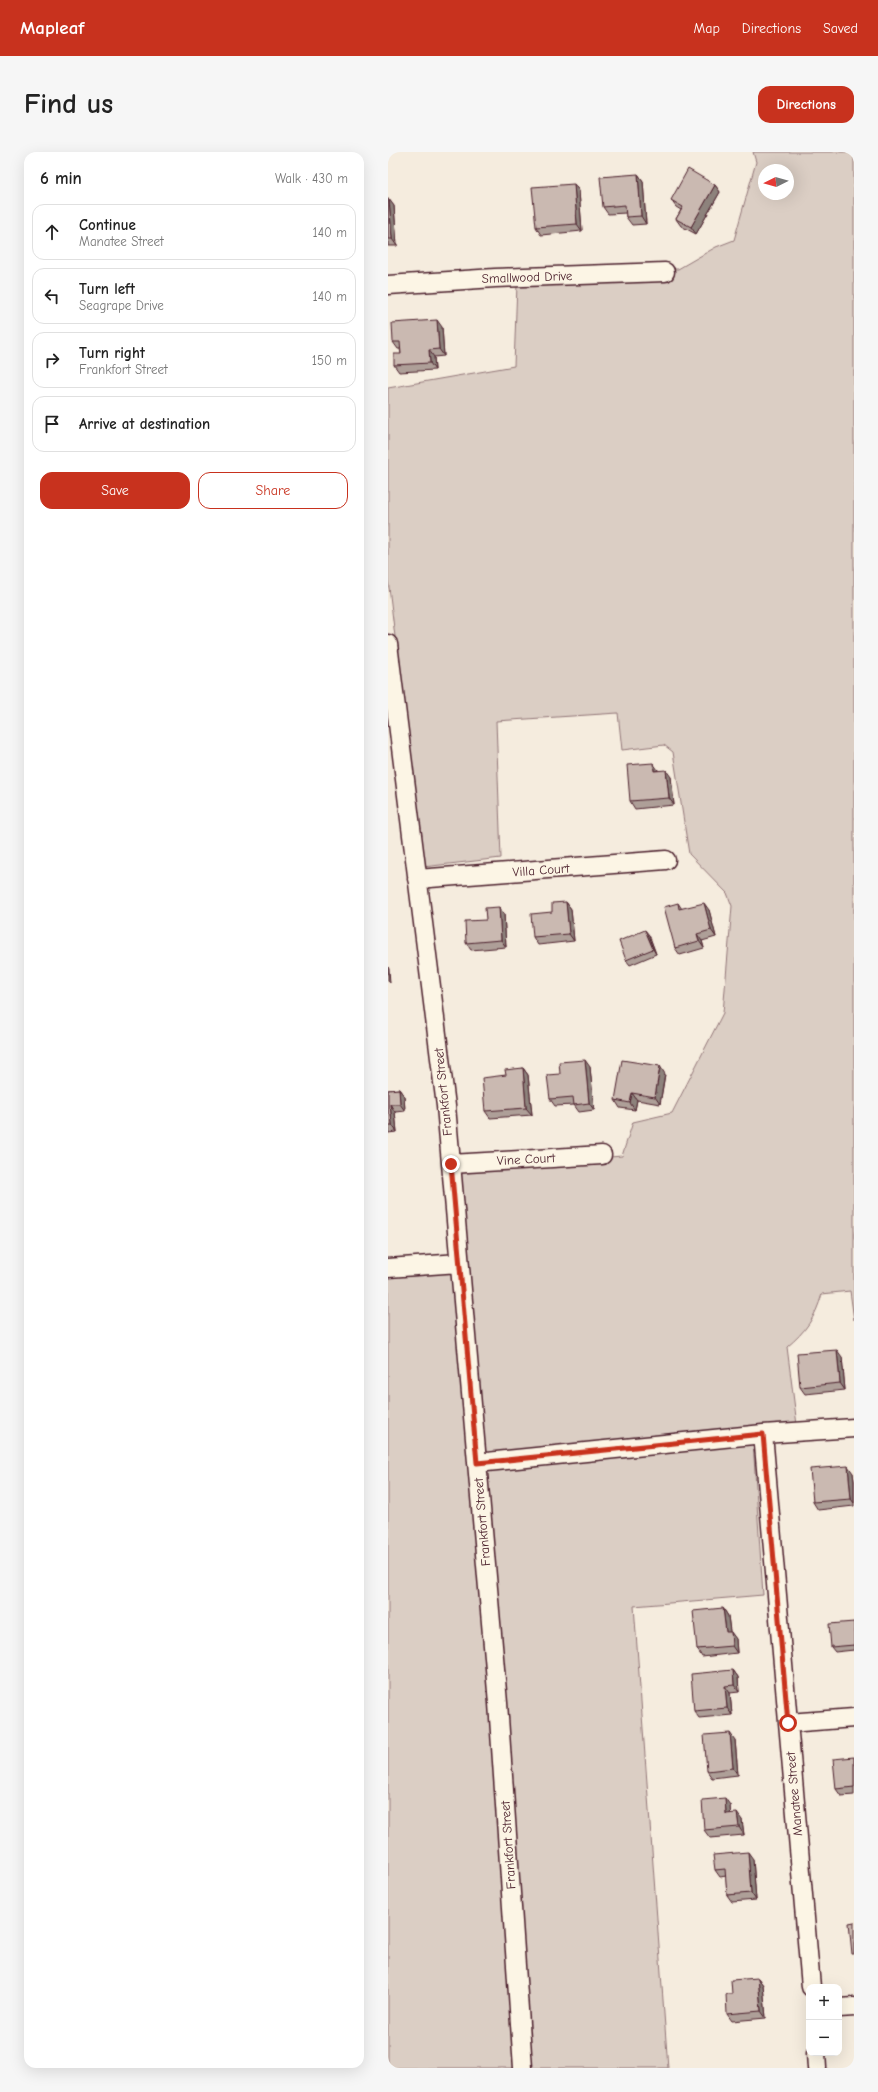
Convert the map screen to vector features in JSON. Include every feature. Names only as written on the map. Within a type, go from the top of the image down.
[{"type":"street","name":"Smallwood Drive","points":[[388,285],[495,278],[665,272]]},
{"type":"street","name":"Frankfort Street","points":[[388,644],[446,1106],[499,1718],[523,2068]]},
{"type":"street","name":"Villa Court","points":[[417,879],[666,860]]},
{"type":"street","name":"Vine Court","points":[[451,1164],[602,1155]]},
{"type":"street","points":[[388,1268],[459,1263]]},
{"type":"street","points":[[477,1463],[763,1434],[854,1428]]},
{"type":"street","name":"Manatee Street","points":[[763,1434],[811,1984]]},
{"type":"street","points":[[788,1723],[854,1718]]},
{"type":"street","points":[[842,2008],[854,2007]]},
{"type":"street","points":[[816,2056],[818,2068]]},
{"type":"shaded area","points":[[753,152],[854,152],[854,1320],[850,1291],[822,1294],[809,1324],[805,1330],[787,1347],[797,1425],[485,1456],[459,1172],[609,1161],[610,1157],[622,1156],[633,1122],[672,1113],[723,1013],[732,906],[727,893],[689,854],[673,752],[664,745],[622,750],[618,713],[496,721],[501,858],[423,867],[388,579],[388,388],[514,366],[517,284],[673,279],[673,269],[678,269],[716,247],[734,240],[756,162]]},
{"type":"shaded area","points":[[452,1272],[490,1703],[515,2068],[388,2068],[388,1275]]},
{"type":"shaded area","points":[[753,1442],[763,1595],[634,1606],[668,2068],[531,2068],[506,1702],[486,1469]]},
{"type":"building","points":[[688,169],[715,185],[691,227],[676,219],[683,207],[671,200]]},
{"type":"building","points":[[638,174],[641,216],[626,217],[625,205],[603,207],[600,177]]},
{"type":"building","points":[[574,184],[577,224],[536,227],[532,187]]},
{"type":"building","points":[[389,199],[392,239],[388,239]]},
{"type":"building","points":[[437,320],[439,349],[429,350],[430,363],[394,365],[394,354],[401,354],[400,342],[393,342],[392,323]]},
{"type":"building","points":[[653,763],[654,771],[666,770],[669,798],[630,801],[627,765]]},
{"type":"building","points":[[566,902],[569,934],[533,937],[531,914],[552,912],[552,903]]},
{"type":"building","points":[[678,903],[679,909],[704,903],[711,930],[697,934],[699,941],[675,948],[664,907]]},
{"type":"building","points":[[499,907],[501,940],[466,943],[465,921],[486,920],[485,908]]},
{"type":"building","points":[[645,930],[653,949],[626,960],[619,941]]},
{"type":"building","points":[[585,1060],[589,1103],[574,1105],[573,1097],[550,1099],[547,1075],[560,1074],[559,1062]]},
{"type":"building","points":[[622,1060],[660,1066],[655,1097],[632,1093],[630,1103],[615,1100]]},
{"type":"building","points":[[523,1068],[526,1108],[485,1111],[482,1078],[506,1075],[505,1070]]},
{"type":"building","points":[[399,1089],[400,1104],[390,1104],[392,1125],[388,1125],[388,1090]]},
{"type":"building","points":[[837,1350],[840,1383],[800,1387],[797,1353]]},
{"type":"building","points":[[848,1466],[851,1499],[813,1502],[810,1469]]},
{"type":"building","points":[[723,1608],[726,1632],[731,1632],[732,1646],[697,1649],[693,1611]]},
{"type":"building","points":[[854,1622],[854,1645],[831,1647],[829,1624]]},
{"type":"building","points":[[733,1670],[734,1685],[725,1686],[727,1708],[694,1711],[691,1674]]},
{"type":"building","points":[[730,1733],[733,1768],[707,1771],[704,1735]]},
{"type":"building","points":[[854,1757],[854,1787],[836,1789],[833,1759]]},
{"type":"building","points":[[725,1798],[726,1814],[737,1813],[739,1827],[704,1830],[702,1800]]},
{"type":"building","points":[[748,1852],[751,1893],[727,1895],[725,1869],[715,1870],[713,1855]]},
{"type":"building","points":[[854,1922],[854,1954],[852,1954],[849,1923]]},
{"type":"building","points":[[758,1978],[761,2011],[727,2014],[726,1994],[732,1994],[731,1980]]},
{"type":"route","points":[[451,1164],[477,1463],[763,1434],[788,1723]]}]
